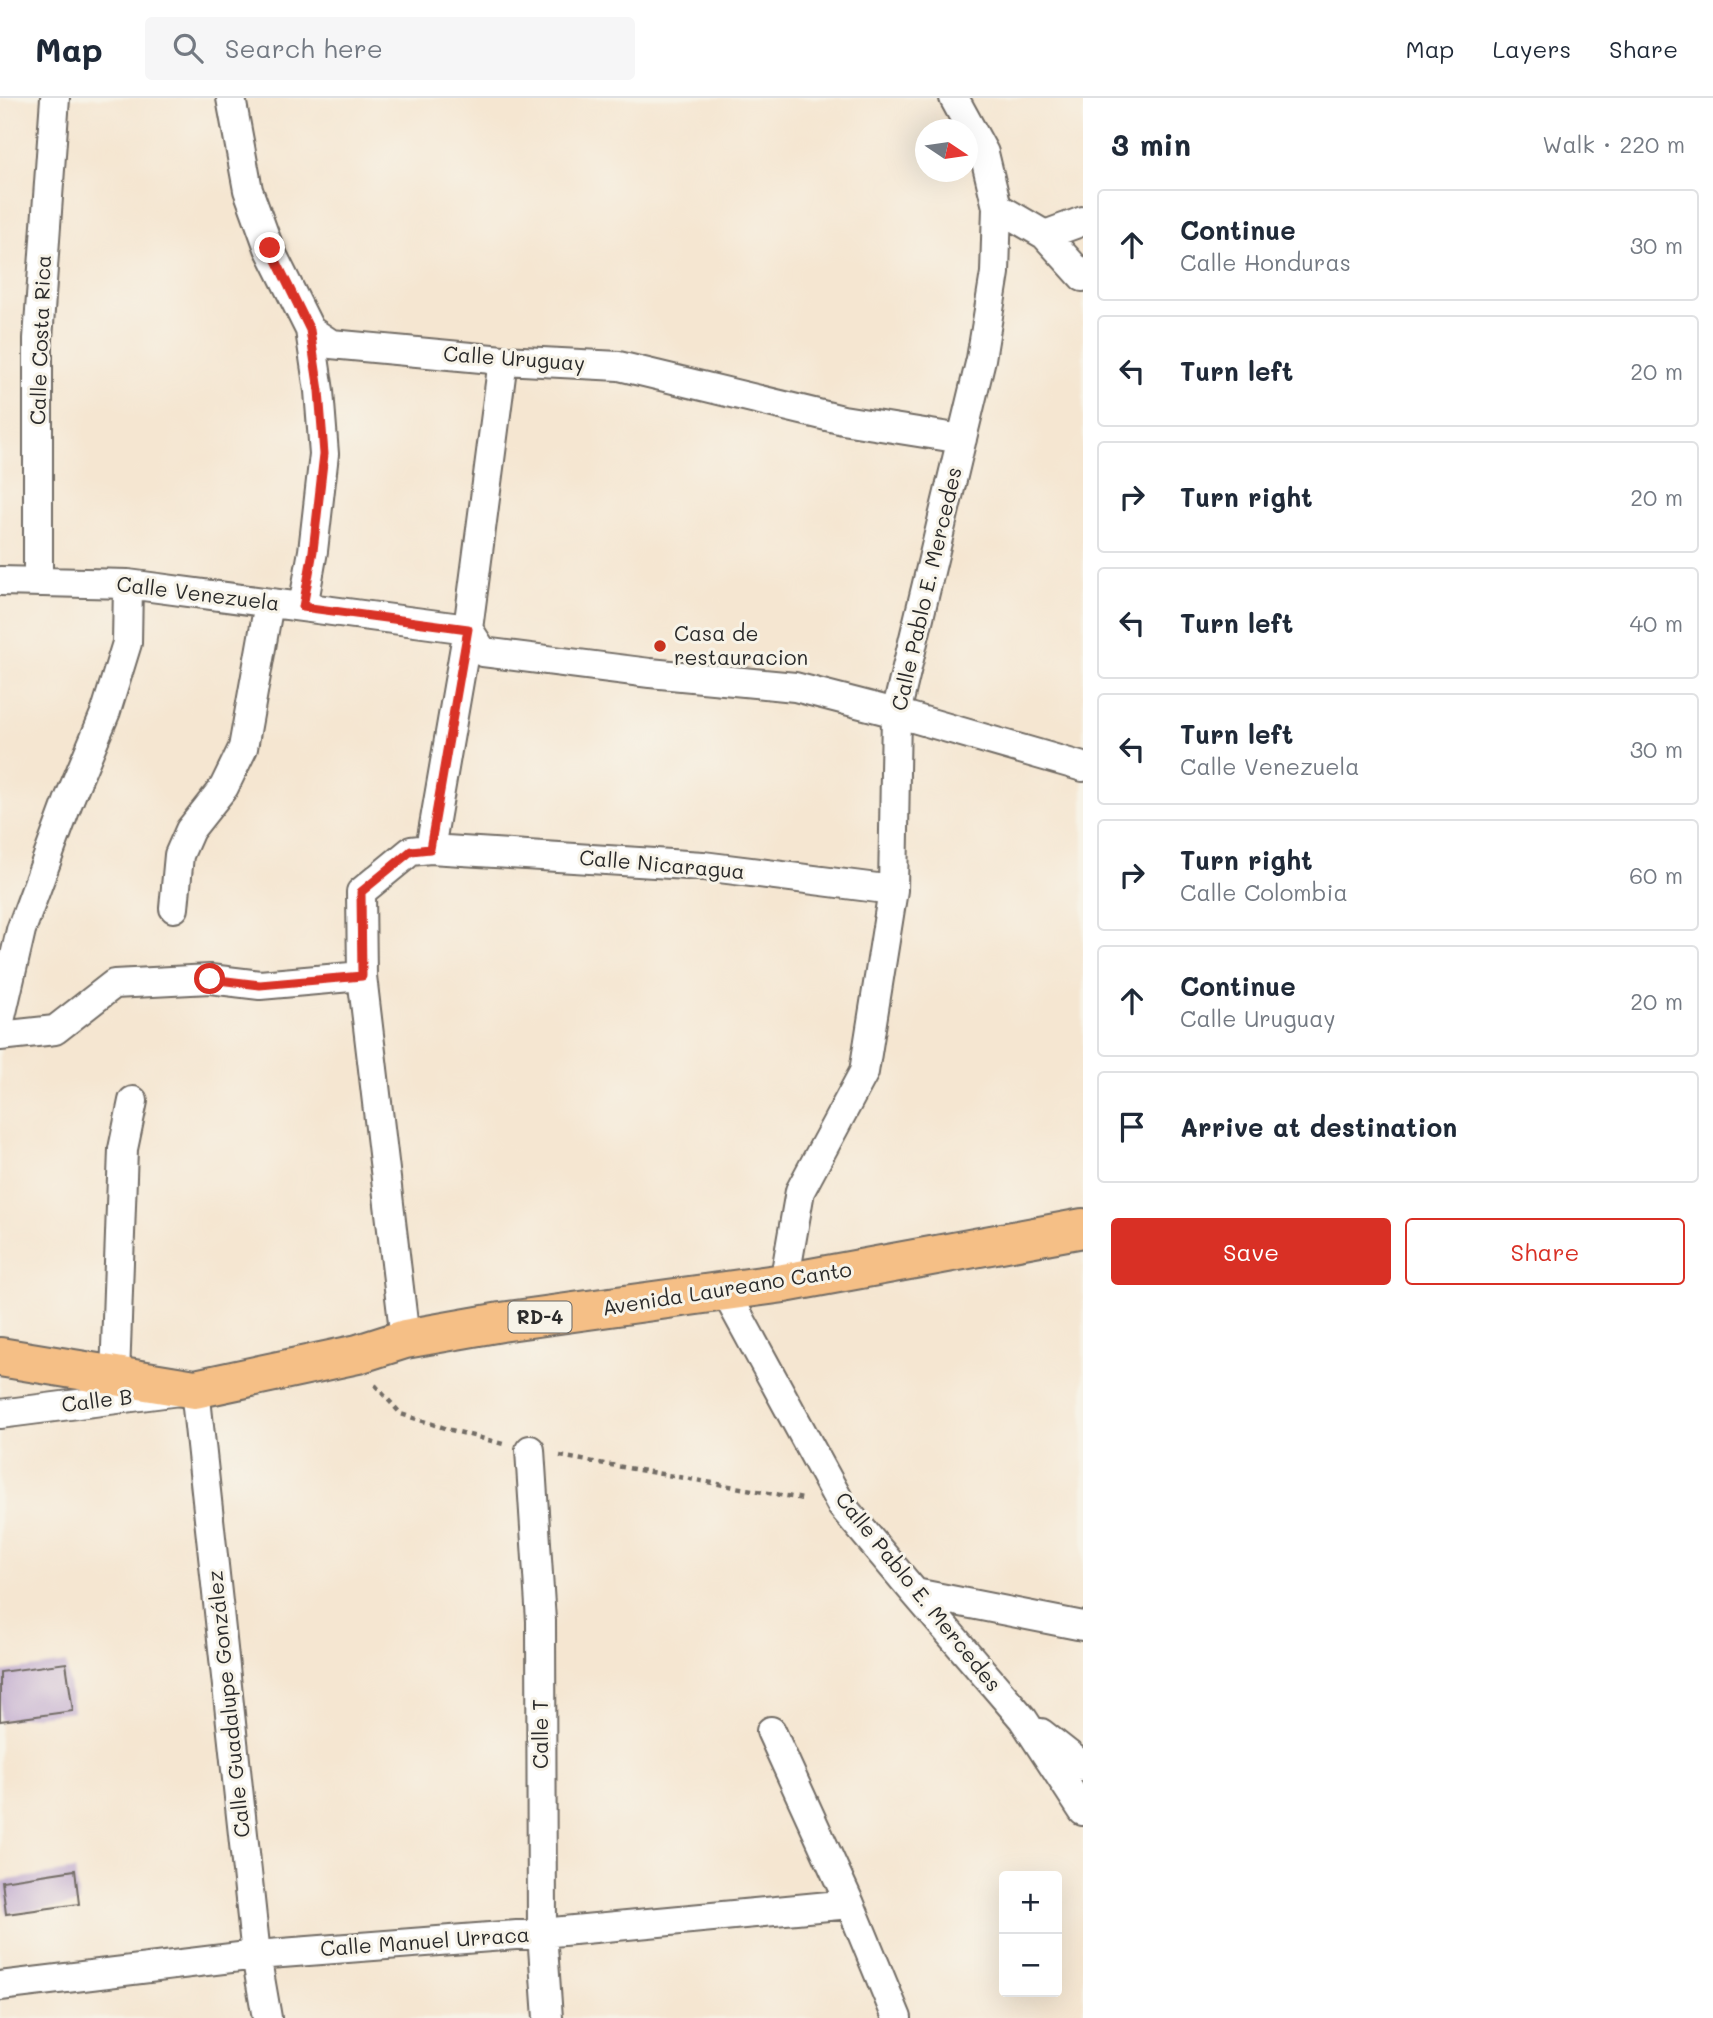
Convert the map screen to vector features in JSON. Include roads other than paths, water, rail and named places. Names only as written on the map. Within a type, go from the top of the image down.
[{"type":"main road","name":"Avenida Laureano Canto","points":[[0,1357],[195,1389],[358,1354],[405,1339],[501,1322],[784,1283],[1083,1228]]},
{"type":"street","name":"Calle Costa Rica","points":[[38,582],[38,339],[55,98]]},
{"type":"street","points":[[231,98],[248,190],[270,248],[310,330],[319,391],[324,454],[313,551],[303,607]]},
{"type":"street","name":"Calle Pablo E. Mercedes","points":[[784,1283],[800,1191],[864,1072],[893,890],[895,713],[981,359],[995,273],[997,207],[984,153],[954,98]]},
{"type":"street","points":[[997,207],[1045,235],[1083,277]]},
{"type":"street","points":[[1045,235],[1083,221]]},
{"type":"street","name":"Calle Uruguay","points":[[310,330],[331,344],[503,360],[619,366],[843,419],[962,439]]},
{"type":"street","points":[[405,1339],[362,976],[361,892],[411,851],[430,849],[468,629],[503,360]]},
{"type":"street","name":"Calle Venezuela","points":[[0,581],[128,584],[468,629]]},
{"type":"street","points":[[0,1021],[21,930],[68,802],[106,711],[127,643],[128,584]]},
{"type":"street","points":[[174,908],[179,855],[190,830],[224,787],[243,748],[269,603]]},
{"type":"street","points":[[468,629],[483,652],[650,673],[795,687],[1083,767]]},
{"type":"street","name":"Calle Nicaragua","points":[[430,849],[703,866],[893,890]]},
{"type":"street","points":[[0,1036],[55,1030],[114,984],[210,979],[260,985],[362,976]]},
{"type":"street","points":[[116,1376],[123,1160],[133,1101]]},
{"type":"street","name":"Calle Pablo E. Mercedes","points":[[725,1291],[842,1506],[1023,1719],[1083,1811]]},
{"type":"street","name":"Calle B","points":[[0,1414],[195,1389]]},
{"type":"street","name":"Calle Guadalupe González","points":[[195,1389],[256,1955],[267,2018]]},
{"type":"street","name":"Calle T","points":[[530,1450],[541,1622],[542,1933],[548,2018]]},
{"type":"street","points":[[915,1593],[1083,1626]]},
{"type":"street","points":[[1023,1719],[1083,1766]]},
{"type":"street","points":[[771,1731],[850,1904],[897,2018]]},
{"type":"street","name":"Calle Manuel Urraca","points":[[0,1986],[256,1955],[542,1933],[850,1904]]},
{"type":"place","name":"Casa de restauracion","points":[[660,646]]}]
